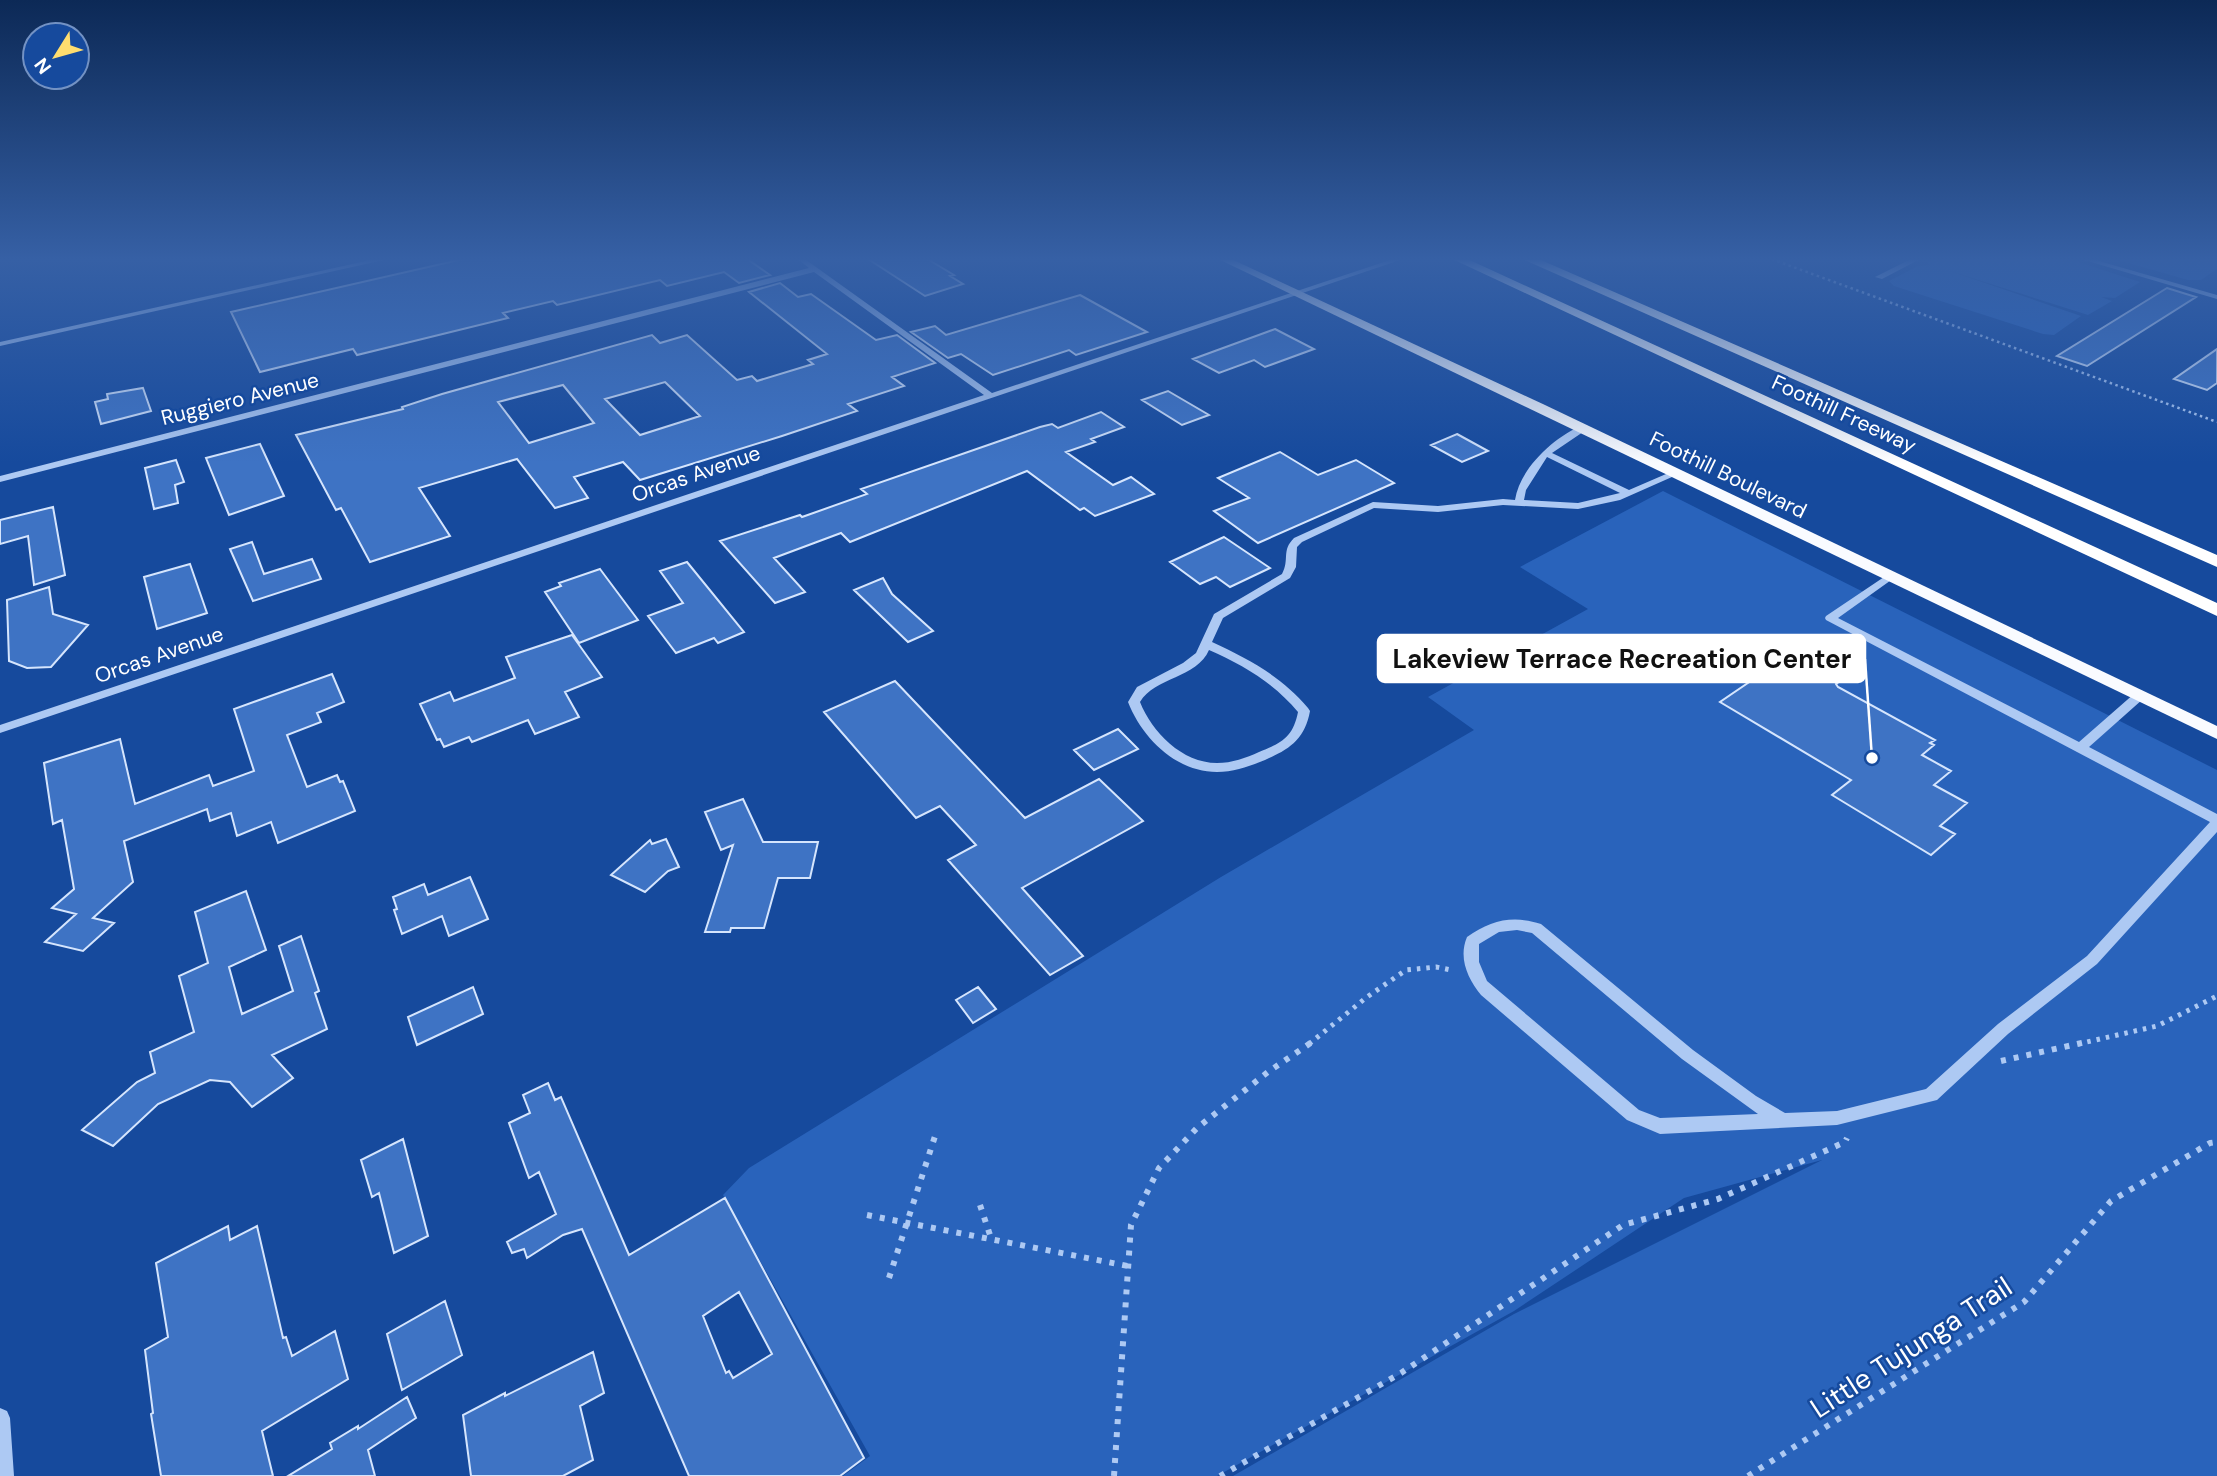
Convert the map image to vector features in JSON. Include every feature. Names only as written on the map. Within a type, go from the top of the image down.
[{"type":"highway","name":"Foothill Freeway","points":[[1603,326],[2217,610]]},
{"type":"highway","name":"Foothill Freeway","points":[[1681,326],[2217,562]]},
{"type":"main road","name":"Foothill Boulevard","points":[[1365,326],[2217,733]]},
{"type":"street","points":[[0,344],[82,326]]},
{"type":"street","name":"Ruggiero Avenue","points":[[0,479],[594,326]]},
{"type":"street","points":[[894,326],[989,395]]},
{"type":"street","name":"Orcas Avenue","points":[[0,729],[1196,326]]},
{"type":"street","points":[[1520,502],[1521,490],[1545,453],[1583,428]]},
{"type":"street","points":[[1545,453],[1628,493]]},
{"type":"street","points":[[1206,645],[1243,661],[1290,693],[1304,711],[1301,726],[1288,744],[1239,765],[1209,768],[1193,763],[1167,748],[1138,714],[1134,702],[1141,690],[1187,666],[1201,655],[1218,616],[1286,576],[1290,568],[1292,546],[1298,540],[1359,509],[1373,505],[1438,509],[1520,502],[1578,506],[1628,493],[1676,473]]},
{"type":"street","points":[[1784,1121],[1749,1101],[1707,1071],[1536,928],[1516,923],[1491,927],[1472,941],[1470,955],[1473,975],[1486,991],[1633,1115],[1660,1126],[1784,1121],[1837,1118],[1931,1096],[2003,1029],[2092,960],[2217,821],[1830,618],[1890,576]]},
{"type":"street","points":[[2081,748],[2139,696]]},
{"type":"street","points":[[0,1418],[4,1476]]},
{"type":"path","points":[[1954,326],[2217,422]]},
{"type":"path","points":[[1114,1476],[1131,1225],[1159,1168],[1198,1128],[1268,1072],[1325,1033],[1367,997],[1406,970],[1436,967],[1473,975]]},
{"type":"path","points":[[1961,1068],[2019,1058],[2157,1026],[2217,996]]},
{"type":"path","points":[[1220,1476],[1401,1373],[1623,1226],[1718,1199],[1845,1142],[1862,1113]]},
{"type":"path","points":[[889,1278],[937,1129]]},
{"type":"path","name":"Little Tujunga Trail","points":[[1748,1476],[2024,1302],[2111,1201],[2210,1143],[2217,1142]]},
{"type":"path","points":[[980,1205],[992,1239]]},
{"type":"path","points":[[867,1215],[1128,1266]]},
{"type":"shaded area","points":[[2018,326],[2067,326],[2054,335]]},
{"type":"shaded area","points":[[1663,491],[2217,770],[2217,1476],[1233,1476],[1514,1314],[1822,1160],[1684,1198],[1514,1311],[1217,1476],[843,1476],[870,1456],[723,1195],[749,1168],[1221,877],[1474,730],[1428,697],[1588,609],[1520,567]]},
{"type":"building","points":[[238,326],[476,326],[357,355],[353,349],[260,372]]},
{"type":"building","points":[[792,326],[856,326],[876,340],[897,335],[935,363],[892,377],[904,386],[848,404],[857,411],[782,436],[640,480],[623,462],[574,477],[588,498],[555,508],[517,459],[419,488],[450,536],[370,562],[341,508],[336,510],[296,435],[403,409],[402,407],[442,394],[652,335],[660,343],[687,335],[737,380],[752,376],[757,381],[813,364],[808,360],[827,354]],"holes":[[[665,382],[700,416],[640,435],[605,399]],[[563,385],[594,423],[529,443],[498,402]]]},
{"type":"building","points":[[935,326],[946,335],[977,326],[1136,326],[1147,332],[1076,355],[1069,350],[993,375],[961,354],[948,358],[911,332]]},
{"type":"building","points":[[2106,326],[2150,326],[2087,366],[2057,356]]},
{"type":"building","points":[[1275,329],[1314,349],[1265,367],[1254,360],[1219,373],[1193,359]]},
{"type":"building","points":[[2217,349],[2217,383],[2207,390],[2174,379]]},
{"type":"building","points":[[143,388],[151,411],[101,424],[95,402],[108,399],[107,394]]},
{"type":"building","points":[[1168,391],[1209,415],[1182,425],[1142,400]]},
{"type":"building","points":[[1101,412],[1124,427],[1091,439],[1095,442],[1066,452],[1113,485],[1131,477],[1154,494],[1095,516],[1084,508],[1080,510],[1027,471],[850,542],[841,533],[774,558],[805,592],[775,603],[720,541],[800,515],[802,517],[867,494],[861,489],[1040,427],[1052,424],[1058,428]]},
{"type":"building","points":[[1457,434],[1488,451],[1462,462],[1431,445]]},
{"type":"building","points":[[260,444],[284,496],[229,515],[206,458]]},
{"type":"building","points":[[1280,452],[1318,475],[1356,460],[1394,483],[1258,543],[1214,511],[1249,498],[1218,478]]},
{"type":"building","points":[[176,460],[184,482],[175,485],[178,503],[154,509],[145,468]]},
{"type":"building","points":[[53,507],[65,575],[34,585],[28,536],[0,544],[0,520]]},
{"type":"building","points":[[1224,537],[1270,568],[1230,587],[1216,577],[1200,584],[1170,562]]},
{"type":"building","points":[[252,542],[264,574],[312,559],[321,579],[253,601],[230,549]]},
{"type":"building","points":[[687,562],[744,632],[718,643],[714,638],[676,653],[648,616],[683,603],[660,571]]},
{"type":"building","points":[[190,564],[207,613],[157,629],[144,577]]},
{"type":"building","points":[[600,569],[638,620],[579,643],[545,592],[561,586],[559,583]]},
{"type":"building","points":[[883,578],[892,594],[933,631],[908,642],[854,590]]},
{"type":"building","points":[[49,587],[53,614],[88,625],[51,667],[27,668],[9,661],[7,600]]},
{"type":"building","points":[[572,635],[602,677],[565,692],[579,717],[535,734],[528,720],[472,742],[469,737],[444,747],[440,739],[437,740],[420,704],[450,692],[454,701],[515,678],[506,657]]},
{"type":"building","points":[[1786,657],[1800,664],[1807,659],[1843,679],[1836,684],[1838,687],[1935,740],[1930,743],[1934,745],[1922,755],[1951,771],[1934,785],[1967,803],[1940,826],[1955,834],[1931,855],[1832,795],[1851,780],[1720,702]]},
{"type":"building","points":[[332,674],[344,702],[317,713],[321,722],[287,735],[307,787],[337,775],[340,782],[343,781],[355,811],[278,843],[271,822],[237,836],[231,813],[210,821],[207,809],[124,841],[133,882],[93,918],[114,923],[83,951],[45,942],[76,914],[52,908],[74,889],[62,820],[53,824],[44,763],[120,739],[135,804],[209,775],[213,786],[254,771],[234,709]]},
{"type":"building","points":[[895,681],[1025,818],[1099,779],[1143,821],[1022,888],[1083,956],[1050,975],[948,860],[976,845],[940,806],[916,818],[824,712]]},
{"type":"building","points":[[1118,729],[1138,749],[1094,770],[1074,750]]},
{"type":"building","points":[[743,799],[763,842],[818,842],[810,878],[778,878],[764,928],[731,928],[730,932],[705,932],[733,845],[721,850],[705,812]]},
{"type":"building","points":[[666,839],[679,867],[668,871],[645,892],[611,875],[650,840],[652,844]]},
{"type":"building","points":[[470,877],[488,919],[449,936],[442,916],[402,934],[394,910],[397,909],[393,897],[424,884],[428,895]]},
{"type":"building","points":[[246,891],[266,950],[229,967],[242,1014],[293,991],[279,946],[301,936],[319,991],[315,993],[327,1029],[272,1055],[293,1078],[252,1107],[230,1082],[210,1080],[158,1104],[113,1146],[82,1130],[137,1082],[155,1073],[150,1052],[194,1032],[179,976],[208,963],[195,912]]},
{"type":"building","points":[[473,987],[483,1014],[417,1045],[408,1017]]},
{"type":"building","points":[[978,987],[996,1009],[973,1023],[956,1000]]},
{"type":"building","points":[[548,1083],[555,1100],[561,1097],[629,1255],[725,1198],[864,1458],[840,1476],[689,1476],[582,1229],[563,1235],[527,1258],[524,1249],[512,1253],[507,1242],[556,1214],[539,1172],[529,1178],[509,1123],[530,1113],[523,1095]],"holes":[[[739,1292],[772,1354],[733,1378],[729,1371],[726,1373],[703,1316]]]},
{"type":"building","points":[[403,1139],[428,1236],[394,1253],[379,1193],[372,1197],[361,1160]]},
{"type":"building","points":[[228,1226],[230,1240],[257,1226],[283,1338],[286,1337],[292,1356],[335,1331],[348,1379],[262,1431],[273,1476],[161,1476],[151,1414],[145,1350],[168,1337],[156,1263]]},
{"type":"building","points":[[445,1301],[462,1355],[402,1390],[387,1334]]},
{"type":"building","points":[[593,1352],[604,1393],[580,1406],[593,1460],[563,1476],[471,1476],[463,1415]]},
{"type":"building","points":[[407,1397],[416,1418],[368,1450],[375,1476],[288,1476],[332,1449],[330,1443],[358,1426],[358,1429]]},
{"type":"place","name":"Lakeview Terrace Recreation Center","points":[[1872,758]]}]
